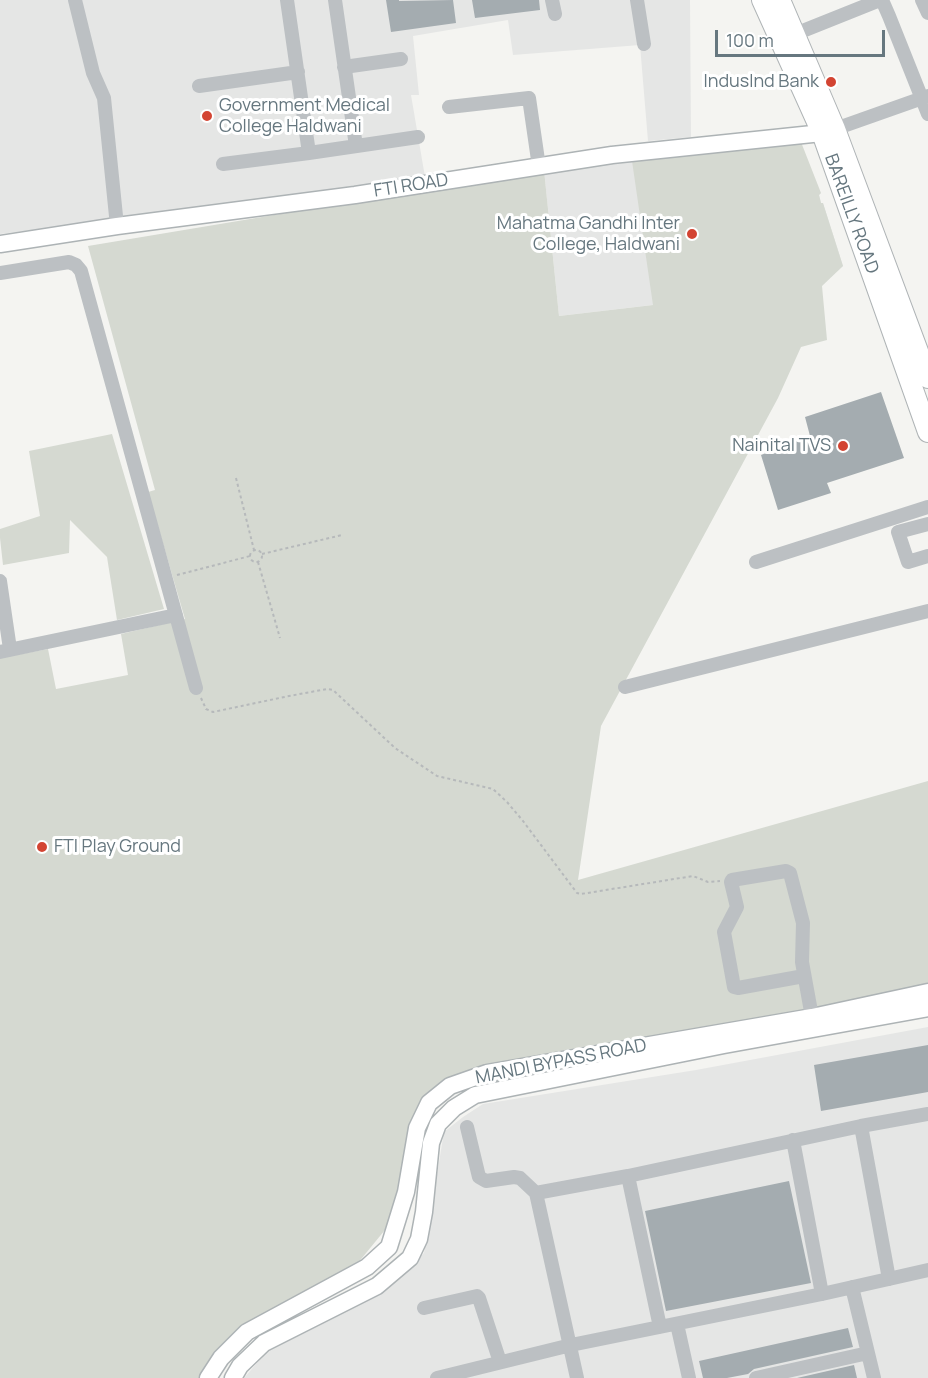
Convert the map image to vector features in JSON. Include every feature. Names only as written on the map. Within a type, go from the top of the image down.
[{"type":"highway","name":"BAREILLY ROAD","points":[[762,0],[828,131]]},
{"type":"highway","name":"BAREILLY ROAD","points":[[780,0],[795,34],[828,131],[928,378]]},
{"type":"highway","name":"BAREILLY ROAD","points":[[917,354],[928,432]]},
{"type":"main road","name":"FTI ROAD","points":[[0,244],[117,226],[355,195],[612,155],[828,131]]},
{"type":"main road","name":"MANDI BYPASS ROAD","points":[[208,1378],[221,1358],[247,1332],[367,1267],[389,1247],[406,1192],[417,1128],[429,1103],[450,1086],[487,1073],[812,1017],[928,992]]},
{"type":"main road","name":"MANDI BYPASS ROAD","points":[[232,1378],[240,1366],[264,1343],[377,1286],[410,1258],[419,1239],[431,1143],[438,1124],[454,1108],[475,1095],[724,1045],[928,1008]]},
{"type":"street","points":[[75,0],[93,72],[104,98],[117,226]]},
{"type":"street","points":[[287,0],[309,153]]},
{"type":"street","points":[[335,0],[357,146]]},
{"type":"street","points":[[637,0],[644,44]]},
{"type":"street","points":[[795,34],[881,0],[925,98],[928,114]]},
{"type":"street","points":[[922,0],[928,13]]},
{"type":"street","points":[[344,67],[401,59]]},
{"type":"street","points":[[199,86],[297,72]]},
{"type":"street","points":[[449,107],[529,98],[539,167]]},
{"type":"street","points":[[828,131],[925,98]]},
{"type":"street","points":[[223,164],[418,137]]},
{"type":"street","points":[[0,273],[69,262],[76,265],[81,272],[195,687]]},
{"type":"street","points":[[756,562],[928,507]]},
{"type":"street","points":[[928,524],[898,532],[908,562],[928,556]]},
{"type":"street","points":[[0,581],[5,650],[176,615]]},
{"type":"street","points":[[625,687],[928,610]]},
{"type":"street","points":[[804,975],[734,987],[724,932],[737,908],[732,881],[786,871],[790,873],[803,923],[802,962],[812,1017]]},
{"type":"street","points":[[536,1193],[928,1114]]},
{"type":"street","points":[[861,1126],[889,1279]]},
{"type":"street","points":[[467,1127],[479,1178],[486,1181],[520,1178],[536,1193],[577,1378]]},
{"type":"street","points":[[793,1140],[822,1294]]},
{"type":"street","points":[[628,1176],[660,1327]]},
{"type":"street","points":[[437,1378],[468,1374],[500,1362],[571,1345],[928,1270]]},
{"type":"street","points":[[852,1287],[874,1378]]},
{"type":"street","points":[[424,1308],[477,1296],[500,1362]]},
{"type":"street","points":[[677,1324],[688,1378]]},
{"type":"street","points":[[756,1378],[868,1353]]},
{"type":"path","points":[[236,478],[254,550]]},
{"type":"path","points":[[262,554],[342,535]]},
{"type":"path","points":[[165,578],[250,556],[254,550]]},
{"type":"path","points":[[254,550],[262,554],[262,560],[258,562]]},
{"type":"path","points":[[250,556],[252,560],[258,562]]},
{"type":"path","points":[[258,562],[280,638]]},
{"type":"path","points":[[195,687],[206,709],[213,712],[317,690],[333,690],[395,748],[437,776],[493,789],[523,821],[577,893],[693,876],[708,882],[732,881]]},
{"type":"shaded area","name":"Government Medical College Haldwani","points":[[0,0],[690,0],[691,137],[648,141],[640,45],[513,55],[508,20],[413,36],[419,95],[411,95],[425,177],[0,234]]},
{"type":"shaded area","points":[[801,142],[821,193],[819,195],[821,203],[823,203],[843,266],[822,286],[827,340],[801,347],[778,398],[601,726],[578,880],[928,781],[928,987],[462,1075],[417,1111],[389,1225],[353,1269],[238,1330],[199,1378],[0,1378],[0,658],[48,649],[56,689],[128,675],[121,634],[185,619],[148,492],[155,490],[88,246],[544,170],[559,316],[653,305],[632,161]]},
{"type":"shaded area","name":"Mahatma Gandhi Inter College, Haldwani","points":[[621,158],[821,193],[819,195],[821,203],[823,203],[843,266],[822,285],[559,316],[544,170]]},
{"type":"shaded area","points":[[112,434],[164,609],[117,620],[107,557],[70,520],[69,553],[3,565],[0,538],[0,529],[40,516],[29,451]]},
{"type":"shaded area","points":[[928,1027],[928,1378],[244,1378],[271,1347],[384,1290],[424,1253],[444,1132],[483,1104],[696,1070]]},
{"type":"building","points":[[386,0],[453,0],[456,23],[391,32]]},
{"type":"building","points":[[472,0],[539,0],[540,10],[475,18]]},
{"type":"building","name":"Nainital TVS","points":[[881,392],[904,458],[827,483],[831,493],[778,510],[761,455],[810,436],[805,417]]},
{"type":"building","points":[[928,1045],[928,1092],[821,1111],[814,1065]]},
{"type":"building","points":[[789,1181],[811,1283],[666,1311],[645,1211]]},
{"type":"building","points":[[848,1328],[853,1347],[754,1369],[748,1374],[727,1378],[703,1378],[699,1361]]},
{"type":"building","points":[[854,1365],[857,1378],[797,1378]]},
{"type":"place","name":"IndusInd Bank","points":[[831,82]]},
{"type":"place","name":"Government Medical College Haldwani","points":[[207,116]]},
{"type":"place","name":"Mahatma Gandhi Inter College, Haldwani","points":[[692,234]]},
{"type":"place","name":"Nainital TVS","points":[[843,446]]},
{"type":"place","name":"FTI Play Ground","points":[[42,847]]}]
